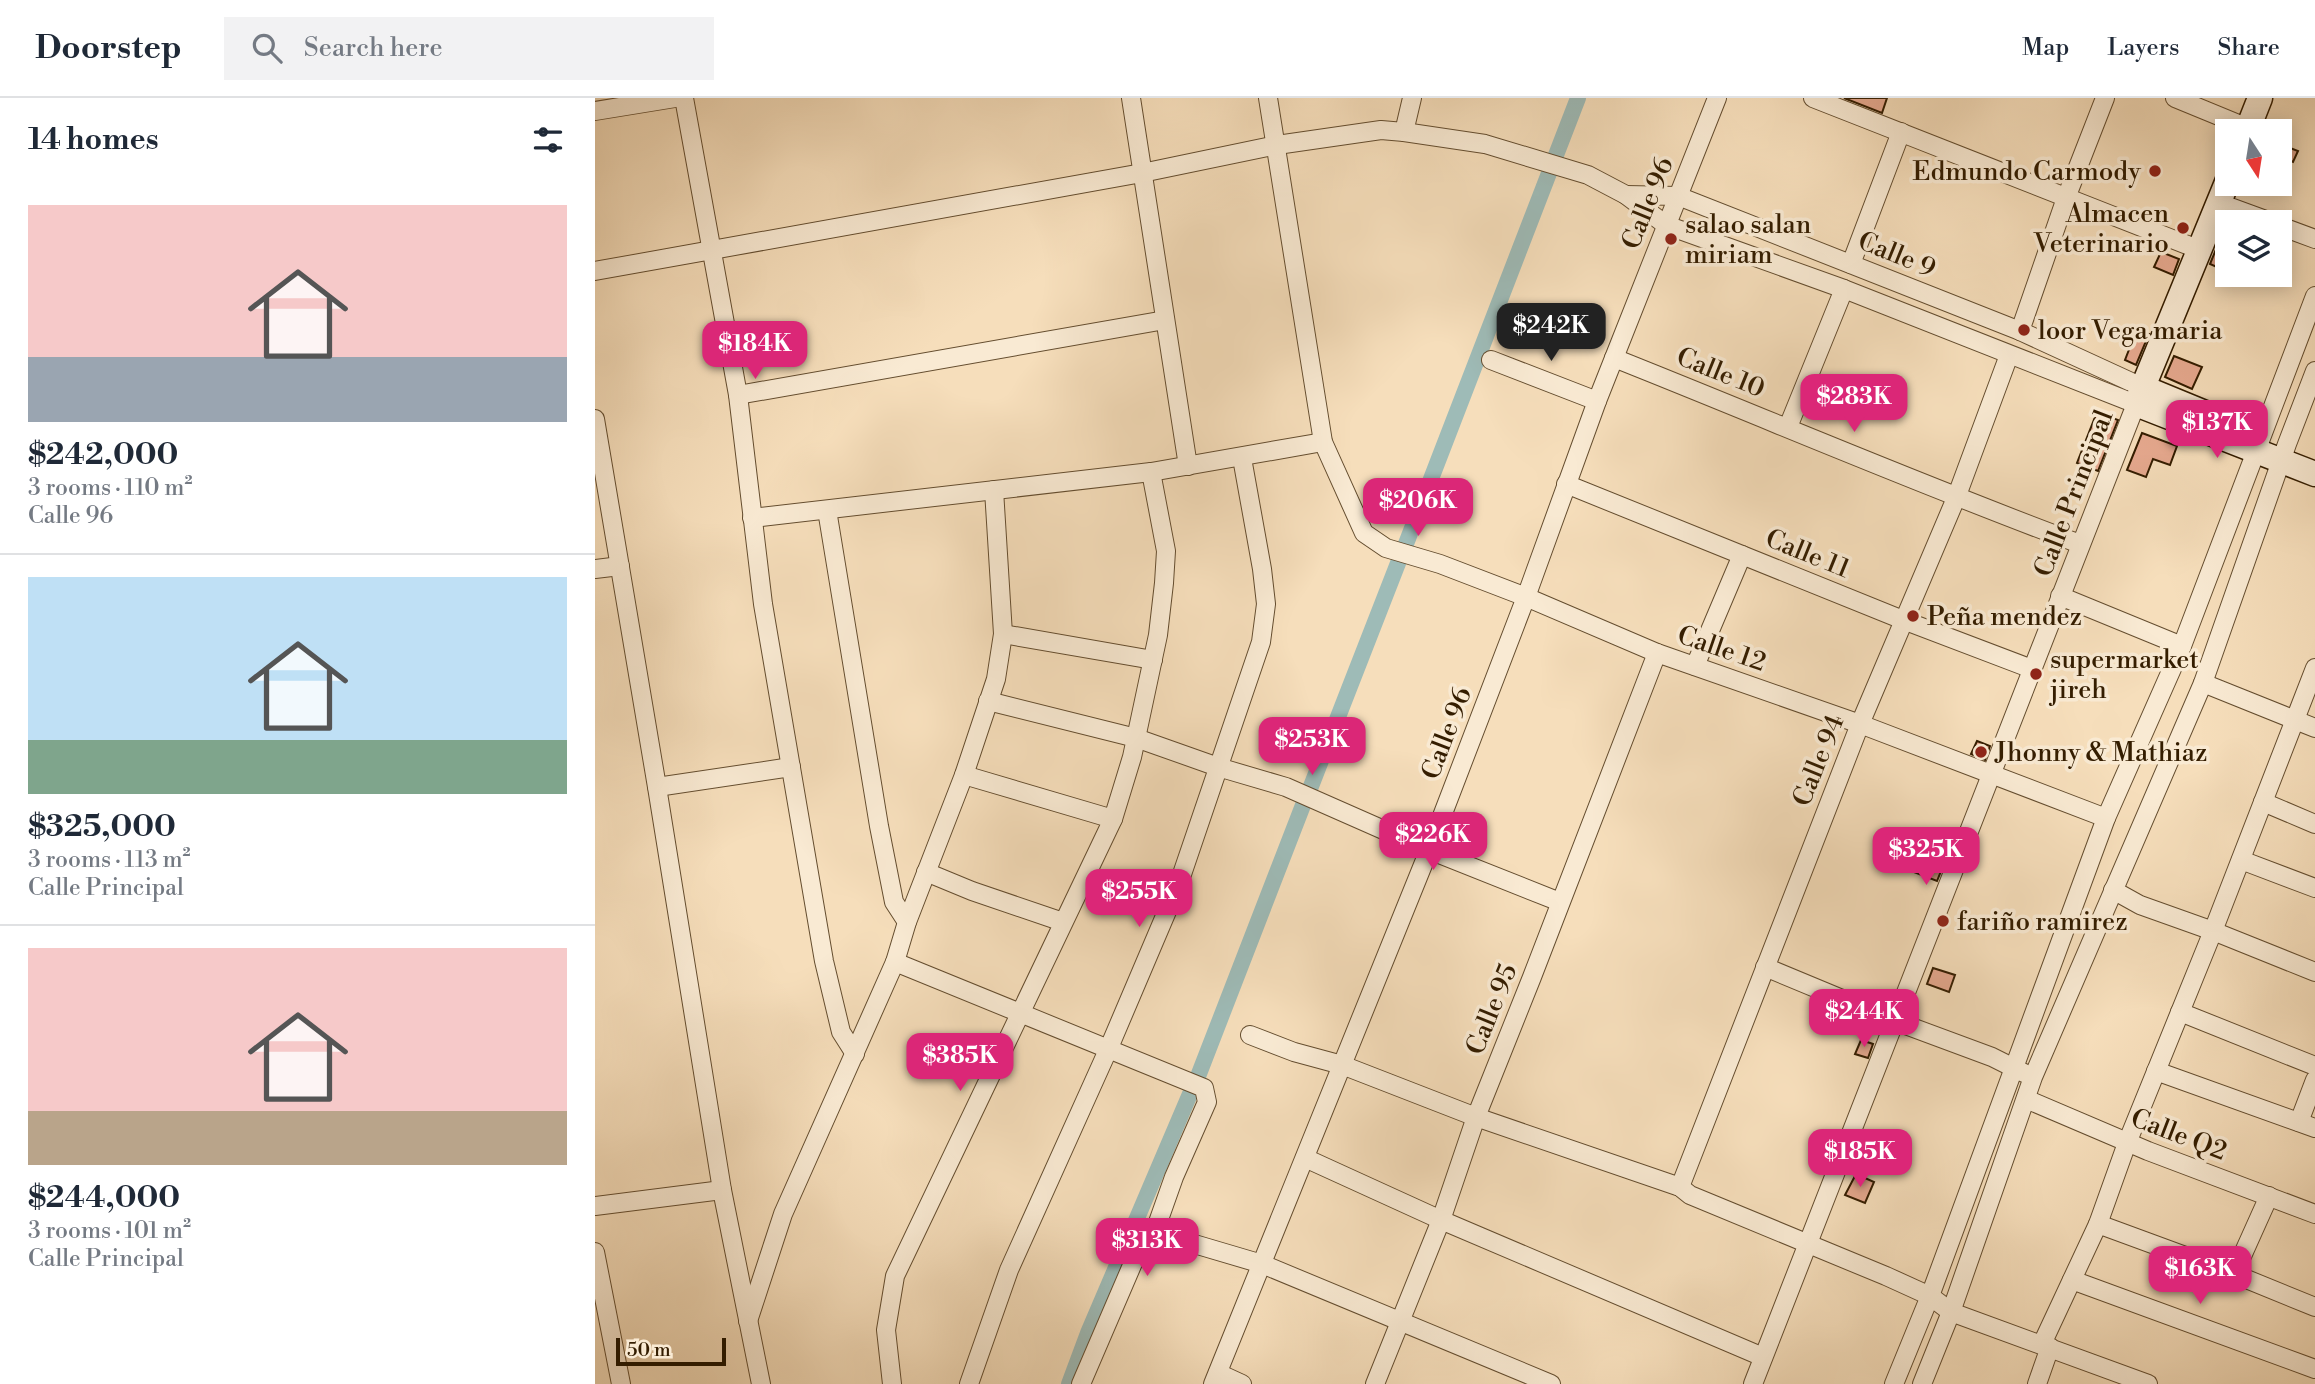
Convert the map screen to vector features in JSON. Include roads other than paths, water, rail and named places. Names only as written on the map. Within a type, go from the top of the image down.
[{"type":"street","points":[[595,111],[675,98]]},
{"type":"street","points":[[684,98],[738,395],[763,604],[824,961],[842,1032],[855,1054]]},
{"type":"street","points":[[1131,98],[1188,466]]},
{"type":"street","name":"Calle 12","points":[[1268,98],[1323,442],[1364,533],[1386,548],[1440,564],[1526,597],[1657,653],[1860,724],[2106,818]]},
{"type":"street","points":[[1404,131],[1412,98]]},
{"type":"street","name":"Calle 96","points":[[1216,1378],[1429,850],[1526,597],[1597,401],[1717,98]]},
{"type":"street","points":[[1813,98],[2200,250]]},
{"type":"street","points":[[2020,331],[2066,198],[2105,98]]},
{"type":"street","points":[[2175,98],[2223,119]]},
{"type":"street","points":[[2252,119],[2260,98]]},
{"type":"street","name":"Calle 9","points":[[595,271],[1142,173],[1277,145],[1381,130],[1404,131],[1485,144],[1588,176],[1626,195],[1666,225],[1844,289],[2009,355],[2139,395]]},
{"type":"street","points":[[1851,264],[1901,132]]},
{"type":"street","name":"Calle 9","points":[[1626,195],[1678,196],[2020,331],[2139,395]]},
{"type":"street","points":[[2221,196],[2139,395],[2284,452],[2315,456]]},
{"type":"street","points":[[2231,196],[2252,210]]},
{"type":"street","points":[[2292,230],[2315,239]]},
{"type":"street","points":[[1788,427],[1844,289]]},
{"type":"street","points":[[1894,1384],[1930,1296],[2106,818],[2182,646],[2315,296]]},
{"type":"street","points":[[738,395],[1165,320]]},
{"type":"street","name":"Calle 94","points":[[1680,1187],[1860,724],[1956,498],[2009,355]]},
{"type":"street","name":"Calle 10","points":[[1614,358],[1956,498],[2080,544]]},
{"type":"street","points":[[1491,360],[1597,401]]},
{"type":"street","points":[[1922,1384],[1951,1312],[2033,1077],[2203,683],[2315,371]]},
{"type":"street","name":"Calle Principal","points":[[1753,1384],[2139,395]]},
{"type":"street","points":[[595,419],[722,1190],[761,1384]]},
{"type":"street","points":[[752,518],[1151,472],[1323,442]]},
{"type":"street","points":[[2284,452],[2315,474]]},
{"type":"street","points":[[969,1384],[1009,1270],[1108,1050],[1179,883],[1261,642],[1266,604],[1242,458]]},
{"type":"street","points":[[893,1384],[886,1330],[895,1276],[1113,820],[1136,738],[1159,635],[1165,551],[1151,472]]},
{"type":"street","name":"Calle 11","points":[[1566,484],[2032,669]]},
{"type":"street","points":[[748,1322],[783,1214],[895,962],[907,922],[964,775],[996,679],[1003,634],[994,490]]},
{"type":"street","points":[[827,510],[879,826],[894,902],[907,922]]},
{"type":"street","points":[[1695,666],[1742,555]]},
{"type":"street","points":[[595,569],[620,566]]},
{"type":"street","points":[[2060,596],[2182,646]]},
{"type":"street","points":[[1003,634],[1153,660]]},
{"type":"street","name":"Calle 95","points":[[1375,1384],[1441,1220],[1476,1117],[1657,653]]},
{"type":"street","points":[[2038,1384],[2046,1346],[2098,1224],[2127,1143],[2315,668]]},
{"type":"street","points":[[2203,683],[2315,728]]},
{"type":"street","points":[[988,701],[1136,738],[1218,767],[1286,787],[1429,850],[1560,902]]},
{"type":"street","points":[[657,787],[791,767]]},
{"type":"street","points":[[964,775],[1113,820]]},
{"type":"street","points":[[2263,802],[2315,824]]},
{"type":"street","points":[[2241,860],[2315,888]]},
{"type":"street","points":[[926,873],[1063,922]]},
{"type":"street","points":[[2113,890],[2140,905],[2315,972]]},
{"type":"street","points":[[895,962],[1204,1088],[1207,1102],[1174,1177],[1151,1242],[1136,1256],[1081,1384]]},
{"type":"street","points":[[1765,967],[1895,1021],[1992,1057],[2033,1077]]},
{"type":"street","points":[[2180,1012],[2315,1066]]},
{"type":"street","points":[[1250,1035],[1294,1052],[1342,1065],[1476,1117],[1680,1187],[1690,1195],[1808,1242],[1930,1296],[1951,1312],[2148,1384]]},
{"type":"street","points":[[2156,1071],[2307,1125],[2315,1080]]},
{"type":"street","name":"Calle Q2","points":[[2025,1099],[2127,1143],[2315,1214]]},
{"type":"street","points":[[1305,1158],[1441,1220],[1763,1357]]},
{"type":"street","points":[[595,1206],[722,1190]]},
{"type":"street","points":[[2234,1274],[2269,1196]]},
{"type":"street","points":[[2098,1224],[2315,1307]]},
{"type":"street","points":[[1151,1242],[1174,1238],[1262,1264],[1551,1384]]},
{"type":"street","points":[[595,1252],[621,1384]]},
{"type":"street","points":[[2072,1280],[2315,1369]]},
{"type":"street","points":[[1216,1378],[1242,1384]]},
{"type":"waterway","points":[[1404,549],[1578,98]]},
{"type":"waterway","points":[[1308,794],[1400,558]]},
{"type":"waterway","points":[[1197,1079],[1305,800]]},
{"type":"waterway","points":[[1069,1384],[1088,1333],[1190,1094]]},
{"type":"place","name":"Edmundo Carmody","points":[[2155,171]]},
{"type":"place","name":"Almacen Veterinario","points":[[2183,228]]},
{"type":"place","name":"salao salan miriam","points":[[1671,239]]},
{"type":"place","name":"loor Vega maria","points":[[2024,330]]},
{"type":"place","name":"Peña mendez","points":[[1913,616]]},
{"type":"place","name":"supermarket jireh","points":[[2036,674]]},
{"type":"place","name":"Jhonny & Mathiaz","points":[[1981,752]]},
{"type":"place","name":"fariño ramirez","points":[[1943,921]]}]
